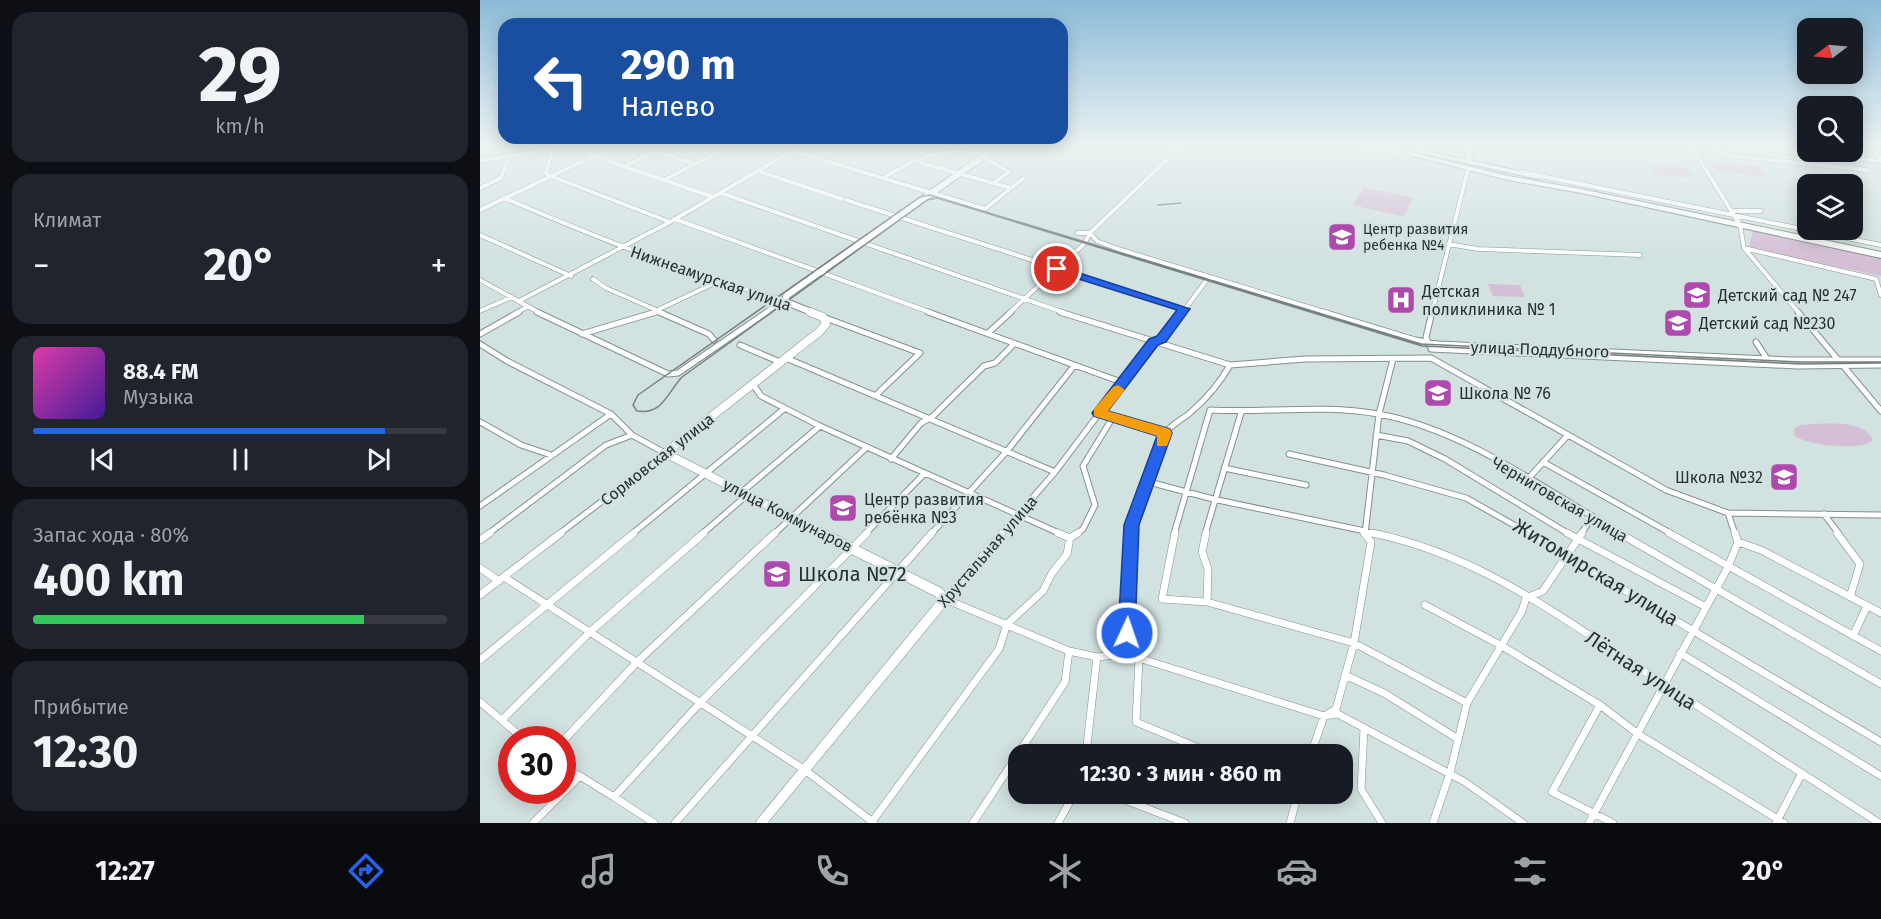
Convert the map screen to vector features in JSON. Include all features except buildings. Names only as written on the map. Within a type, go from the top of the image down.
[{"type":"highway","points":[[1554,182],[1736,219]]},
{"type":"highway","points":[[1555,182],[1736,219],[1881,253]]},
{"type":"street","points":[[480,210],[539,182]]},
{"type":"street","points":[[570,182],[672,220],[722,234],[820,273],[1124,383]]},
{"type":"street","points":[[675,182],[713,197]]},
{"type":"street","points":[[519,302],[738,182]]},
{"type":"street","points":[[792,182],[1184,309]]},
{"type":"street","points":[[900,182],[985,209],[1018,182]]},
{"type":"street","points":[[480,280],[527,307],[665,374],[678,373],[784,300],[946,182]]},
{"type":"street","points":[[988,333],[1084,244],[1090,233],[1143,182]]},
{"type":"street","points":[[1431,358],[1431,349],[1426,337],[1464,182]]},
{"type":"street","points":[[1714,182],[1736,219],[1744,248],[1881,411]]},
{"type":"street","points":[[994,183],[1011,188]]},
{"type":"street","points":[[720,193],[1024,300],[1230,365],[1296,359],[1431,358],[1666,490],[1706,507],[1728,513],[1881,515]]},
{"type":"street","name":"Нижнеамурская улица","points":[[504,198],[621,248],[717,282],[777,301],[784,300],[920,353],[876,395]]},
{"type":"street","points":[[1736,219],[1761,211]]},
{"type":"street","points":[[1736,219],[1881,245]]},
{"type":"street","points":[[1077,233],[1090,233]]},
{"type":"street","name":"улица Поддубного","points":[[1090,233],[1096,241],[1428,343],[1767,359],[1881,360]]},
{"type":"street","points":[[480,235],[570,276]]},
{"type":"street","points":[[1448,244],[1478,249],[1640,255]]},
{"type":"street","points":[[1744,248],[1876,279],[1881,295]]},
{"type":"street","name":"Хрустальная улица","points":[[761,823],[945,599],[1055,472],[1153,342],[1162,339],[1209,277]]},
{"type":"street","points":[[593,279],[606,288],[709,334],[714,340]]},
{"type":"street","points":[[582,334],[659,311],[717,282]]},
{"type":"street","points":[[480,311],[512,297]]},
{"type":"street","points":[[480,334],[527,307]]},
{"type":"street","name":"Сормовская улица","points":[[480,595],[819,332],[826,324],[823,317]]},
{"type":"street","points":[[891,459],[921,423],[932,417],[984,366],[995,363],[1013,345],[1010,341]]},
{"type":"street","points":[[1756,342],[1767,359]]},
{"type":"street","name":"улица Коммунаров","points":[[480,344],[507,361],[611,414],[632,435],[938,592],[945,599],[1070,651],[1097,657],[1126,654],[1139,658]]},
{"type":"street","points":[[740,345],[932,417],[970,437],[1055,472]]},
{"type":"street","name":"улица Поддубного","points":[[1431,349],[1797,366],[1881,365]]},
{"type":"street","points":[[1363,532],[1379,414],[1393,359]]},
{"type":"street","points":[[1126,654],[1132,525],[1165,433],[1174,422],[1189,414],[1222,380],[1230,365]]},
{"type":"street","points":[[675,823],[897,571],[1007,451],[1074,366]]},
{"type":"street","points":[[753,384],[761,396],[784,409],[866,448],[924,474],[970,491],[1070,538]]},
{"type":"street","points":[[480,660],[784,409]]},
{"type":"street","name":"Черниговская улица","points":[[1185,490],[1210,410],[1241,413],[1379,414],[1424,426],[1450,437],[1527,480],[1881,684]]},
{"type":"street","points":[[1098,413],[1165,433]]},
{"type":"street","points":[[1207,602],[1208,569],[1202,552],[1213,499],[1241,413]]},
{"type":"street","points":[[480,506],[611,414]]},
{"type":"street","points":[[480,568],[549,604],[699,704],[805,770],[873,823],[999,649],[1007,624],[1043,591],[1052,573],[1067,554],[1070,538],[1083,529],[1095,505],[1083,466],[1113,417]]},
{"type":"street","points":[[480,422],[521,445],[551,455]]},
{"type":"street","points":[[503,719],[591,632],[820,426]]},
{"type":"street","points":[[480,540],[606,445],[632,435]]},
{"type":"street","points":[[1376,435],[1408,441],[1445,459],[1577,539],[1706,607]]},
{"type":"street","points":[[1527,480],[1568,435]]},
{"type":"street","points":[[576,727],[638,662],[790,516],[866,448]]},
{"type":"street","name":"Житомирская улица","points":[[1289,454],[1371,472],[1466,498],[1513,523],[1567,558],[1692,629],[1881,742]]},
{"type":"street","points":[[1543,462],[1881,651]]},
{"type":"street","points":[[1224,468],[1306,485]]},
{"type":"street","points":[[614,797],[699,704],[924,474]]},
{"type":"street","points":[[1149,482],[1213,499],[1363,532],[1371,542],[1354,643],[1336,709],[1324,716],[1314,744]]},
{"type":"street","points":[[1185,490],[1162,599],[1207,602],[1354,643],[1467,703]]},
{"type":"street","points":[[1589,823],[1638,734],[1662,684],[1728,567],[1738,542],[1728,513]]},
{"type":"street","points":[[1824,514],[1860,564],[1850,597]]},
{"type":"street","points":[[1433,823],[1450,773],[1467,703],[1502,646],[1526,598],[1543,591],[1592,517]]},
{"type":"street","name":"Лётная улица","points":[[1363,532],[1393,537],[1431,548],[1505,581],[1526,598],[1545,607],[1878,823]]},
{"type":"street","points":[[1738,542],[1761,550],[1881,613]]},
{"type":"street","points":[[1425,605],[1502,646],[1600,705],[1638,734],[1780,822],[1802,773]]},
{"type":"street","points":[[1853,636],[1867,606]]},
{"type":"street","points":[[973,823],[1065,682],[1070,651]]},
{"type":"street","points":[[1680,653],[1881,776]]},
{"type":"street","points":[[1087,744],[1097,657]]},
{"type":"street","points":[[1188,744],[1136,722],[1139,658],[1324,716],[1338,714],[1450,773],[1523,823]]},
{"type":"street","points":[[1345,675],[1384,693],[1458,739]]},
{"type":"street","points":[[480,702],[510,726]]},
{"type":"street","points":[[1600,705],[1552,792],[1613,823]]},
{"type":"street","points":[[1364,729],[1361,789],[1382,818],[1382,823]]},
{"type":"street","points":[[576,774],[654,823]]},
{"type":"street","points":[[533,823],[580,776]]},
{"type":"street","points":[[1058,823],[1068,804]]},
{"type":"street","points":[[1130,804],[1185,823]]},
{"type":"street","points":[[1290,823],[1295,804]]},
{"type":"shaded area","points":[[1364,187],[1413,198],[1404,217],[1353,205]]},
{"type":"shaded area","points":[[1753,230],[1881,256],[1881,276],[1749,248]]},
{"type":"shaded area","points":[[1488,284],[1520,285],[1525,297],[1493,296]]},
{"type":"shaded area","points":[[1801,425],[1852,425],[1868,433],[1873,440],[1847,446],[1810,442],[1794,435],[1794,429]]},
{"type":"tram line","points":[[1881,362],[1800,362],[1421,344],[930,195],[920,197],[638,395],[633,405],[637,411],[653,410],[659,406],[682,377],[927,200],[937,198],[1422,346],[1801,364],[1881,363]]},
{"type":"tram line","points":[[1158,205],[1181,203]]},
{"type":"slow traffic","points":[[1118,390],[1098,413],[1165,433],[1162,442]]},
{"type":"place","name":"Центр развития ребенка №4","points":[[1342,237]]},
{"type":"place","name":"Детский сад № 247","points":[[1697,295]]},
{"type":"place","name":"Детская поликлиника № 1","points":[[1401,300]]},
{"type":"place","name":"Детский сад №230","points":[[1678,323]]},
{"type":"place","name":"Школа № 76","points":[[1438,393]]},
{"type":"place","name":"Школа №32","points":[[1784,477]]},
{"type":"place","name":"Центр развития ребёнка №3","points":[[843,508]]},
{"type":"place","name":"Школа №72","points":[[777,574]]},
{"type":"route","points":[[1057,269],[1184,309],[1162,339],[1153,342],[1124,383],[1098,413],[1165,433],[1132,525],[1127,633]]}]
